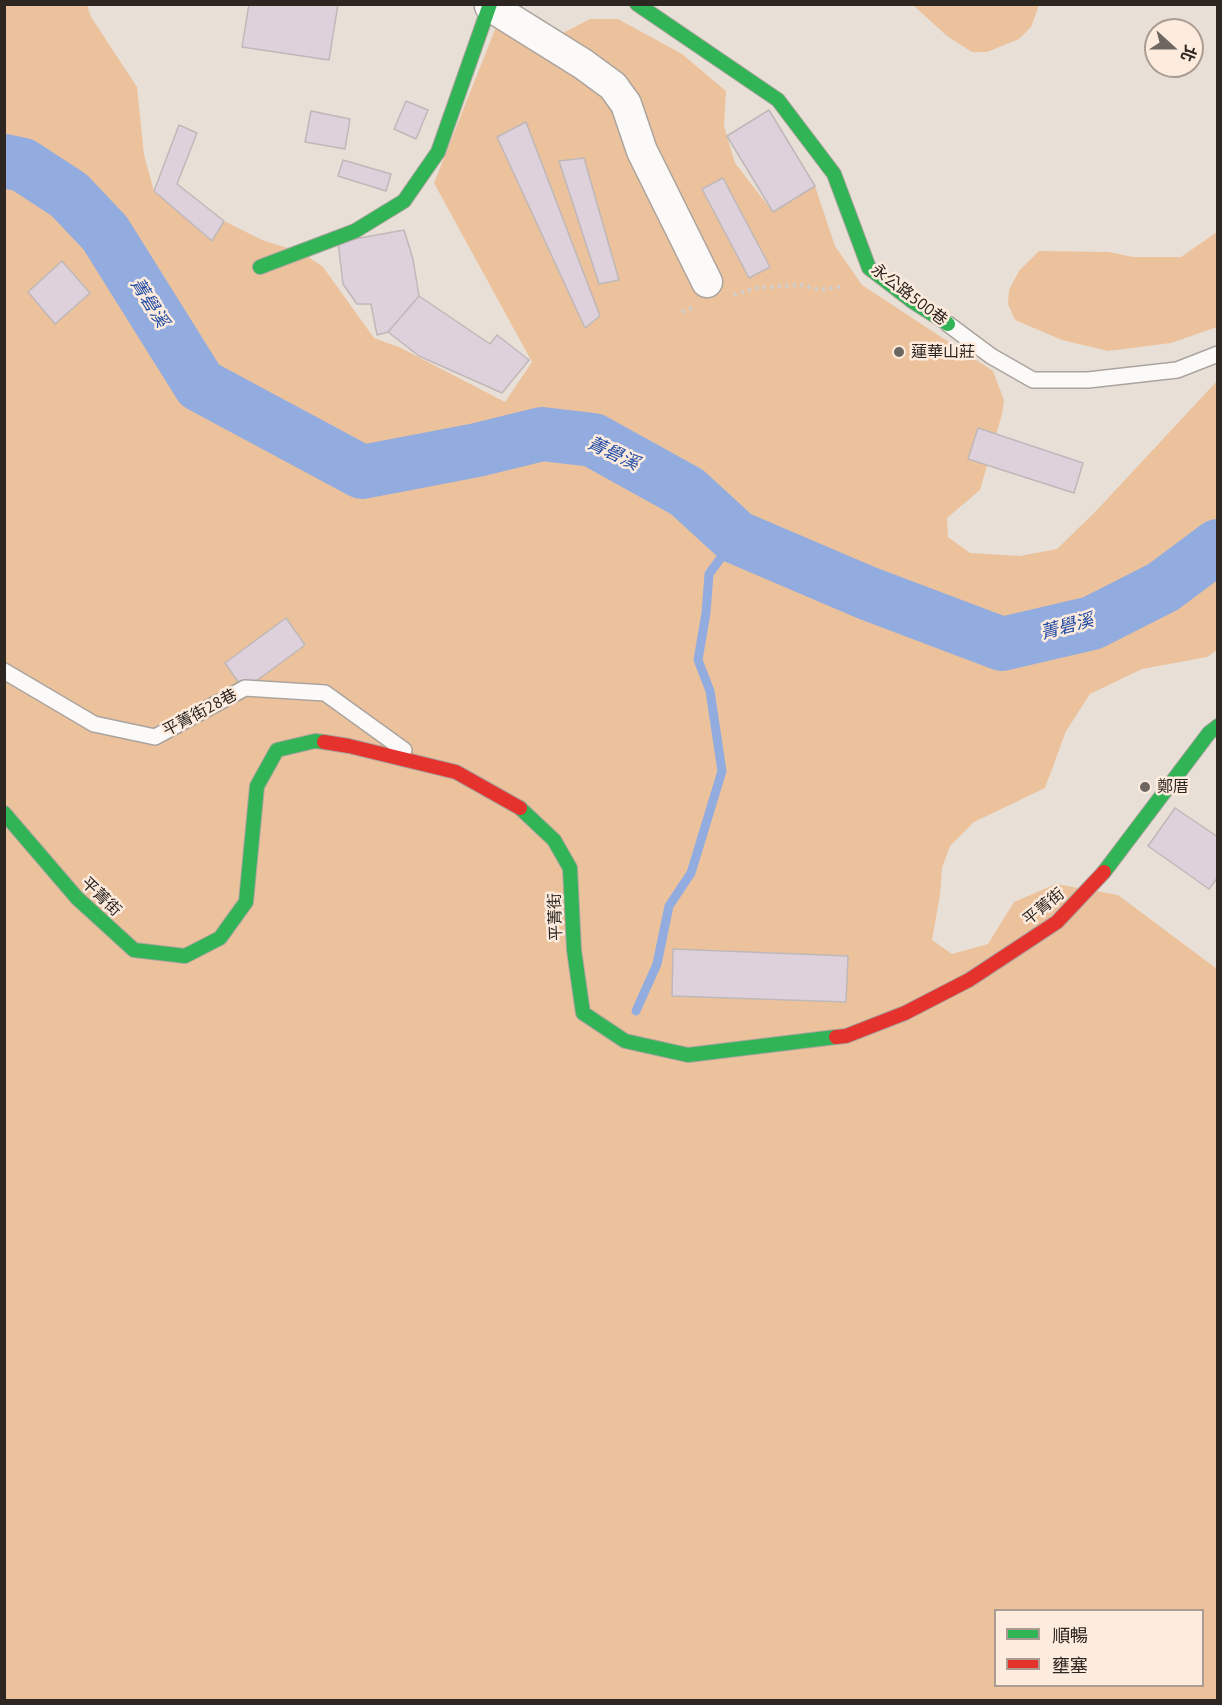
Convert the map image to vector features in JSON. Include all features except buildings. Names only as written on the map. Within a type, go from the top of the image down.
[{"type":"street","name":"永公路500巷","points":[[637,4],[778,100],[834,174],[868,268],[912,301],[948,324]]},
{"type":"street","points":[[260,267],[354,231],[404,201],[438,152],[490,5],[613,86],[626,104],[642,151],[711,295]]},
{"type":"street","name":"平菁街","points":[[4,813],[76,898],[134,950],[185,956],[220,938],[246,902],[257,786],[277,750],[315,741],[350,746],[456,772],[520,808],[554,840],[570,868],[574,950],[583,1013],[625,1041],[688,1055],[846,1036],[905,1013],[969,980],[1057,922],[1096,882],[1209,733],[1218,726]]},
{"type":"lane","name":"永公路500巷","points":[[948,324],[991,356],[1034,380],[1088,380],[1177,370],[1218,354]]},
{"type":"lane","name":"平菁街28巷","points":[[4,671],[94,724],[155,736],[245,688],[325,693],[424,764]]},
{"type":"path","points":[[682,312],[711,295],[755,288],[802,285],[820,290],[846,285],[868,268]]},
{"type":"shaded area","points":[[5,5],[87,5],[91,17],[137,87],[144,155],[154,191],[212,241],[224,221],[262,240],[303,253],[323,267],[374,338],[401,348],[505,402],[532,362],[434,183],[498,22],[519,20],[563,33],[590,19],[618,19],[682,54],[726,91],[724,126],[735,163],[773,212],[815,186],[835,246],[862,285],[993,371],[1004,400],[980,490],[947,518],[948,537],[970,553],[1020,556],[1057,549],[1096,511],[1217,381],[1217,650],[1207,657],[1142,669],[1090,694],[1066,731],[1045,788],[974,822],[950,846],[942,868],[932,940],[952,954],[988,944],[1014,902],[1056,884],[1118,895],[1217,969],[1217,1700],[5,1700]]},
{"type":"shaded area","points":[[913,5],[1039,5],[1031,27],[1019,39],[987,52],[972,52],[947,36]]},
{"type":"shaded area","points":[[1217,232],[1217,327],[1171,343],[1108,351],[1062,340],[1015,320],[1008,304],[1009,290],[1019,271],[1039,251],[1109,252],[1133,257],[1181,257]]},
{"type":"waterway","name":"菁礐溪","points":[[4,161],[23,165],[69,195],[105,233],[200,385],[362,472],[477,450],[542,434],[593,440],[687,492],[736,537],[867,593],[1002,644],[1092,623],[1163,587],[1218,546]]},
{"type":"waterway","points":[[636,1011],[657,964],[669,906],[691,873],[722,771],[710,691],[698,660],[706,613],[709,574],[736,537]]},
{"type":"traffic: fast","points":[[260,267],[355,231],[404,201],[438,152],[490,4]]},
{"type":"traffic: fast","points":[[637,4],[778,100],[834,174],[869,268],[912,301],[948,324]]},
{"type":"traffic: fast","points":[[1104,872],[1209,733],[1218,726]]},
{"type":"traffic: fast","points":[[4,813],[77,898],[134,950],[185,956],[220,938],[246,902],[257,786],[277,750],[315,741],[324,742]]},
{"type":"traffic: fast","points":[[520,808],[554,840],[570,868],[574,950],[583,1013],[625,1041],[688,1055],[836,1037]]},
{"type":"traffic: jam","points":[[324,742],[456,772],[520,808]]},
{"type":"traffic: jam","points":[[836,1037],[846,1036],[905,1013],[969,980],[1057,922],[1104,872]]},
{"type":"place","name":"蓮華山莊","points":[[899,352]]},
{"type":"place","name":"鄭厝","points":[[1145,787]]}]
